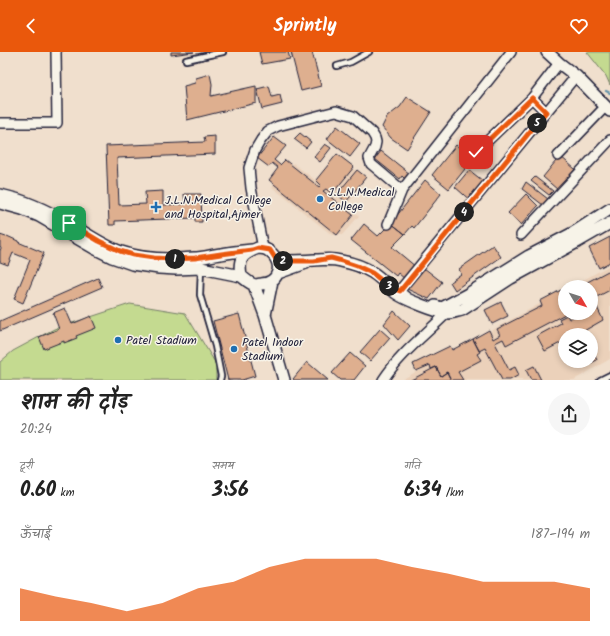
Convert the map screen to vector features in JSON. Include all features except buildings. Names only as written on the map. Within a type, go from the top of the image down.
[{"type":"street","points":[[0,123],[57,123],[56,52]]},
{"type":"street","points":[[388,224],[402,190],[511,52]]},
{"type":"street","points":[[547,52],[576,76],[608,108],[558,156]]},
{"type":"street","points":[[476,152],[532,98],[559,63]]},
{"type":"street","points":[[395,289],[576,76]]},
{"type":"street","points":[[532,98],[546,112]]},
{"type":"street","points":[[263,248],[251,188],[249,168],[255,150],[261,140],[268,131],[278,126],[336,111],[353,116],[372,133],[375,138],[375,147],[369,158],[372,164],[402,190]]},
{"type":"street","points":[[521,235],[610,140]]},
{"type":"street","points":[[0,195],[12,197],[33,205],[69,223],[99,241],[120,251],[133,255],[171,259],[195,258],[258,248],[270,250],[277,261],[278,266],[265,315]]},
{"type":"street","points":[[0,203],[40,216],[94,248],[112,257],[132,264],[176,269],[201,268],[241,276],[254,285],[265,315],[284,380]]},
{"type":"street","points":[[575,238],[610,210]]},
{"type":"street","points":[[395,289],[397,294],[436,310],[447,313],[462,310],[529,256],[610,223]]},
{"type":"street","points":[[241,276],[240,261],[252,250]]},
{"type":"street","points":[[277,261],[314,261],[331,258],[357,266],[372,273],[395,289],[442,308],[508,274]]},
{"type":"street","points":[[254,285],[266,284],[275,277],[314,261]]},
{"type":"street","points":[[383,380],[408,350],[447,313]]},
{"type":"lane","points":[[186,60],[223,52]]},
{"type":"lane","points":[[337,66],[351,62],[369,52]]},
{"type":"lane","points":[[201,268],[200,295],[215,346],[221,376],[220,380]]},
{"type":"lane","points":[[600,380],[610,375]]},
{"type":"shaded area","name":"J.L.N.Medical College","points":[[293,163],[323,186],[342,164],[357,171],[351,184],[358,192],[346,205],[359,216],[342,235],[332,235],[272,187]]},
{"type":"shaded area","points":[[610,265],[610,359],[598,366],[598,328],[558,328],[558,368],[595,368],[574,380],[401,380],[558,294],[558,320],[598,320],[598,280],[583,280]]},
{"type":"green space","points":[[587,52],[610,52],[610,85],[606,76]]},
{"type":"green space","name":"Patel Stadium","points":[[130,304],[185,313],[216,364],[216,380],[0,380],[0,362],[13,351],[54,329]]},
{"type":"waterway","points":[[606,91],[610,93]]},
{"type":"place","name":"J.L.N.Medical College","points":[[320,199]]},
{"type":"place","name":"J.L.N.Medical College and Hospital,Ajmer","points":[[156,207]]},
{"type":"place","name":"Patel Stadium","points":[[118,340]]},
{"type":"place","name":"Patel Indoor Stadium","points":[[234,349]]},
{"type":"route","points":[[69,223],[99,241],[120,251],[133,255],[171,259],[195,258],[263,248],[270,250],[277,261],[314,261],[331,258],[342,261],[372,273],[390,287],[400,291],[546,112],[532,98],[476,152]]}]
